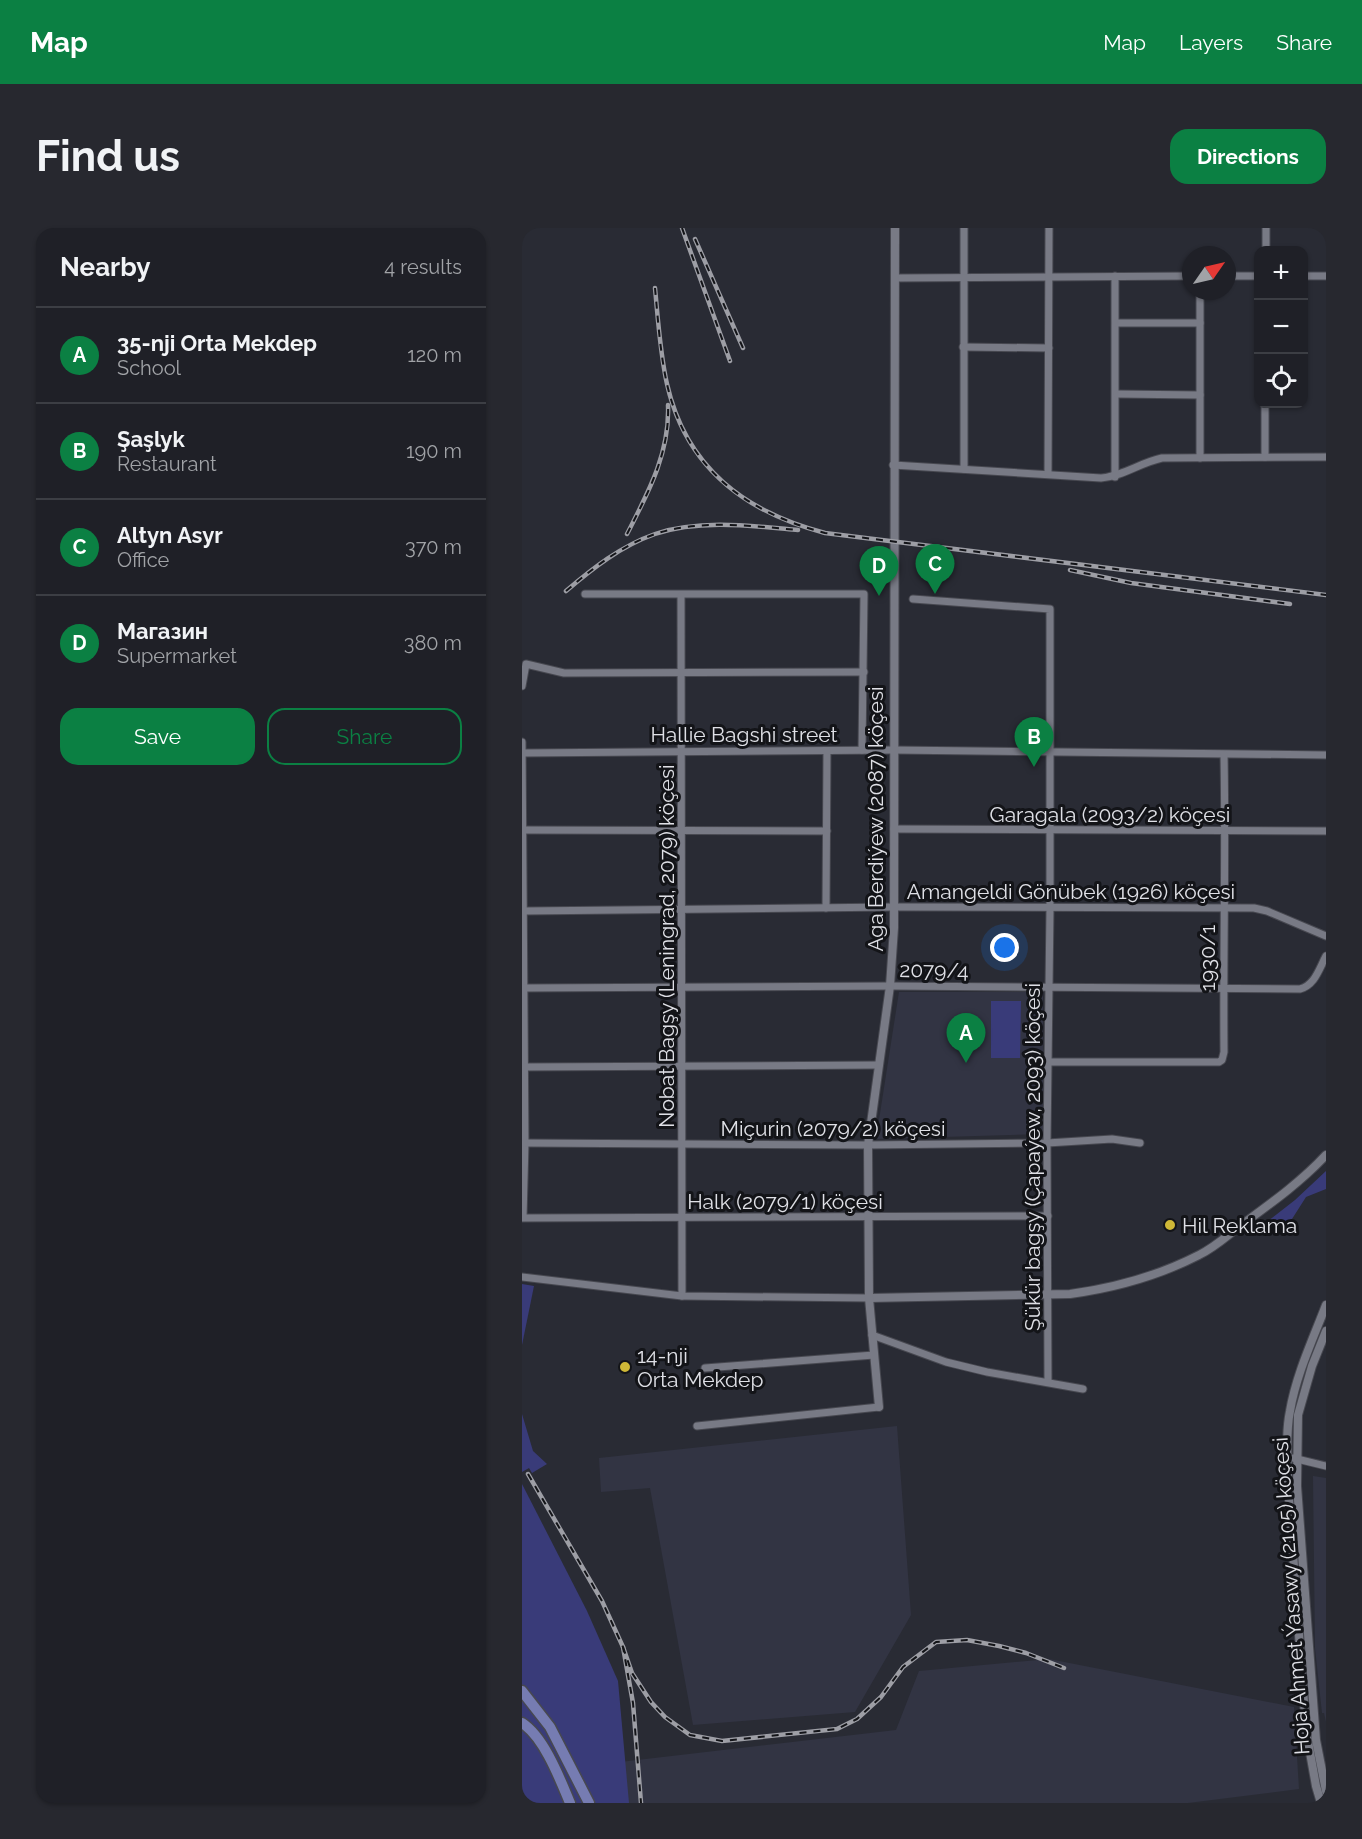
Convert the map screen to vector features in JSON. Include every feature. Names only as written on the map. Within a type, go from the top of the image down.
[{"type":"highway","points":[[522,1690],[550,1727],[589,1803]]},
{"type":"highway","points":[[522,1723],[537,1737],[570,1803]]},
{"type":"street","name":"Aga Berdiýew (2087) köçesi","points":[[879,1407],[869,1298],[867,1217],[868,1145],[890,986],[894,907],[895,228]]},
{"type":"street","points":[[964,228],[964,469]]},
{"type":"street","points":[[1047,474],[1049,228]]},
{"type":"street","points":[[1266,228],[1266,246]]},
{"type":"street","points":[[1115,276],[1117,394],[1115,477]]},
{"type":"street","points":[[895,278],[1182,276]]},
{"type":"street","points":[[1236,276],[1254,276]]},
{"type":"street","points":[[1308,276],[1326,276]]},
{"type":"street","points":[[1200,300],[1200,458]]},
{"type":"street","points":[[1116,323],[1200,323]]},
{"type":"street","points":[[963,347],[1049,348]]},
{"type":"street","points":[[1117,394],[1200,394]]},
{"type":"street","points":[[1265,408],[1265,456]]},
{"type":"street","points":[[893,465],[1101,478],[1115,477],[1162,458],[1326,457]]},
{"type":"street","points":[[585,594],[681,596],[864,594],[862,750]]},
{"type":"street","name":"Nobat Bagşy (Leningrad, 2079) köçesi","points":[[681,596],[682,1296]]},
{"type":"street","name":"Şükür bagşy (Çapaýew, 2093) köçesi","points":[[913,599],[1050,609],[1048,1382]]},
{"type":"street","points":[[522,686],[526,664],[564,673],[864,672]]},
{"type":"street","points":[[522,742],[525,1143],[523,1218]]},
{"type":"street","name":"Hallie Bagshi street","points":[[522,753],[894,750],[1326,755]]},
{"type":"street","points":[[826,908],[827,751]]},
{"type":"street","name":"1930/1","points":[[1049,1062],[1219,1062],[1222,1060],[1224,1052],[1223,909],[1226,831],[1224,755]]},
{"type":"street","name":"Garagala (2093/2) köçesi","points":[[894,829],[1326,831]]},
{"type":"street","points":[[523,830],[826,831]]},
{"type":"street","name":"Amangeldi Gönübek (1926) köçesi","points":[[524,910],[894,907],[1260,909],[1326,936]]},
{"type":"street","name":"2079/4","points":[[524,988],[890,986],[1293,989],[1306,987],[1314,980],[1326,956]]},
{"type":"street","points":[[524,1067],[879,1065]]},
{"type":"street","name":"Miçurin (2079/2) köçesi","points":[[525,1143],[868,1145],[1047,1143],[1112,1139],[1140,1143]]},
{"type":"street","points":[[522,1277],[682,1296],[869,1298],[1070,1294],[1110,1287],[1192,1258],[1213,1246],[1270,1204],[1326,1155]]},
{"type":"street","name":"Halk (2079/1) köçesi","points":[[523,1218],[1048,1216]]},
{"type":"street","name":"Hoja Ahmet Ýasawy (2105) köçesi","points":[[1326,1305],[1291,1403],[1288,1424],[1297,1486],[1314,1717],[1326,1791]]},
{"type":"street","name":"Hoja Ahmet Ýasawy (2105) köçesi","points":[[1321,1803],[1306,1730],[1288,1486],[1300,1405],[1326,1331]]},
{"type":"street","points":[[872,1335],[946,1362],[987,1372],[1083,1389]]},
{"type":"street","points":[[705,1368],[874,1355]]},
{"type":"street","points":[[697,1426],[879,1407]]},
{"type":"street","points":[[1292,1458],[1326,1466]]},
{"type":"shaded area","points":[[899,992],[1043,992],[1043,1134],[876,1139]]},
{"type":"shaded area","points":[[991,1001],[1021,1001],[1020,1058],[991,1058]]},
{"type":"shaded area","points":[[1326,1171],[1326,1189],[1306,1197],[1292,1219],[1294,1229],[1258,1235],[1255,1231],[1295,1200]]},
{"type":"shaded area","points":[[522,1284],[534,1286],[522,1345]]},
{"type":"shaded area","points":[[522,1414],[533,1451],[547,1464],[532,1473],[529,1468],[522,1472]]},
{"type":"shaded area","points":[[897,1426],[911,1615],[855,1712],[693,1725],[650,1488],[601,1492],[599,1458]]},
{"type":"shaded area","points":[[1313,1476],[1326,1478],[1326,1722],[1324,1713],[1322,1713],[1315,1648]]},
{"type":"shaded area","points":[[522,1484],[587,1611],[618,1681],[629,1803],[522,1803]]},
{"type":"shaded area","points":[[1049,1659],[1294,1707],[1299,1789],[1188,1803],[626,1803],[620,1762],[896,1730],[919,1671]]},
{"type":"railway","points":[[682,228],[730,361]]},
{"type":"railway","points":[[695,239],[743,348]]},
{"type":"railway","points":[[655,288],[667,384],[676,414],[688,440],[704,463],[723,482],[745,499],[769,513],[825,533],[1326,595]]},
{"type":"railway","points":[[627,534],[656,472],[665,440],[668,405]]},
{"type":"railway","points":[[566,591],[619,551],[655,534],[672,529],[726,525],[798,530]]},
{"type":"railway","points":[[1070,570],[1131,583],[1290,604]]},
{"type":"railway","points":[[528,1474],[602,1601],[623,1647],[633,1703],[641,1803]]},
{"type":"railway","points":[[623,1647],[632,1673],[651,1702],[665,1717],[690,1735],[722,1741],[837,1729],[857,1719],[881,1697],[903,1667],[936,1642],[967,1640],[999,1646],[1026,1653],[1064,1668]]},
{"type":"place","name":"Altyn Asyr","points":[[935,594]]},
{"type":"place","name":"Магазин","points":[[879,596]]},
{"type":"place","name":"Şaşlyk","points":[[1034,767]]},
{"type":"place","name":"35-nji Orta Mekdep","points":[[966,1063]]},
{"type":"place","name":"Hil Reklama","points":[[1170,1225]]},
{"type":"place","name":"14-nji Orta Mekdep","points":[[625,1367]]}]
